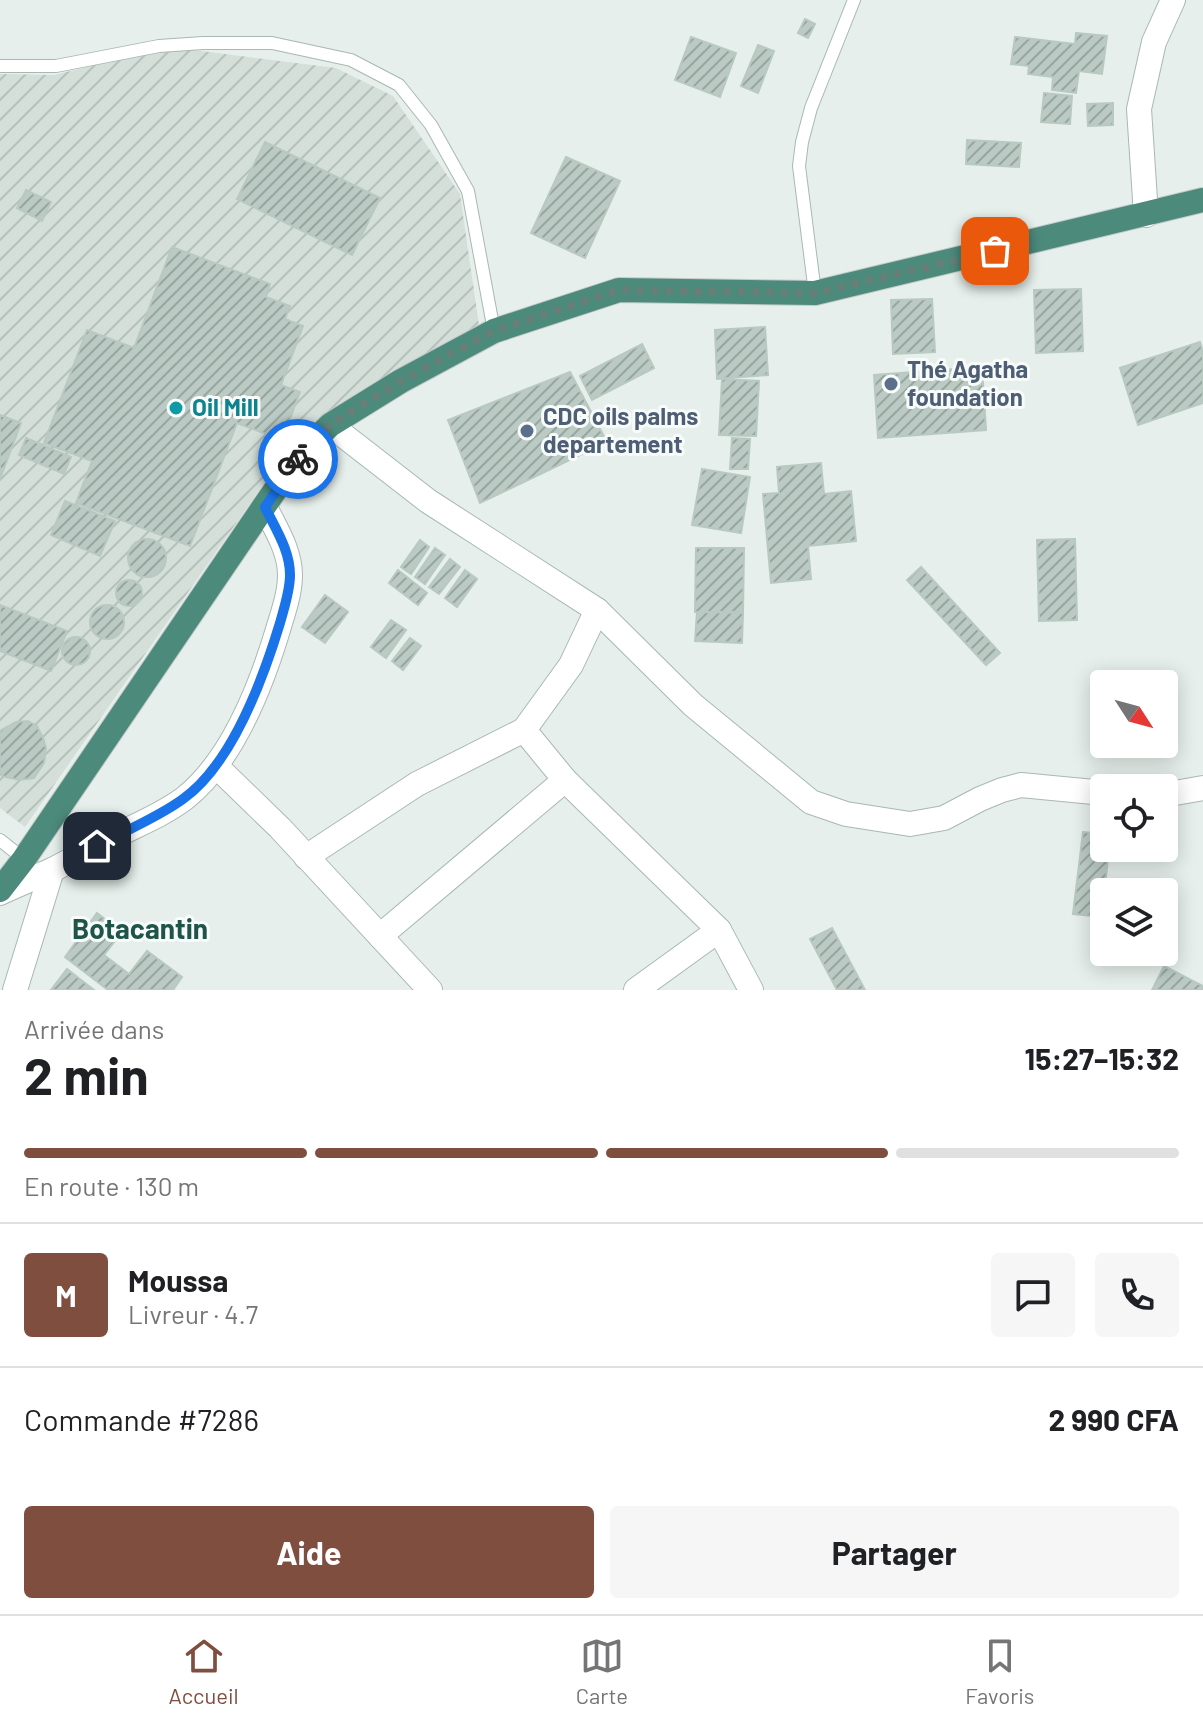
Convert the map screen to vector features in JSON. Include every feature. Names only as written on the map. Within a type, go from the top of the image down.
[{"type":"highway","points":[[0,891],[305,450],[330,425],[401,381],[494,331],[619,290],[815,293],[1203,200]]},
{"type":"street","points":[[1146,215],[1139,109],[1154,42],[1173,0]]},
{"type":"street","points":[[330,425],[428,501],[597,610],[693,705],[811,802],[846,814],[910,824],[944,818],[980,799],[1021,785],[1090,792]]},
{"type":"street","points":[[0,891],[52,870],[150,820],[185,798],[216,766],[257,687],[288,595],[289,557],[265,507]]},
{"type":"street","points":[[306,857],[417,784],[524,730],[571,665],[597,610]]},
{"type":"street","points":[[524,730],[565,780],[719,930],[751,990]]},
{"type":"street","points":[[216,766],[253,801],[430,990]]},
{"type":"street","points":[[380,936],[565,780]]},
{"type":"street","points":[[1178,792],[1203,788]]},
{"type":"street","points":[[15,990],[52,870]]},
{"type":"street","points":[[636,990],[719,930]]},
{"type":"lane","points":[[815,293],[799,166],[802,142],[811,108],[854,0]]},
{"type":"lane","points":[[0,66],[56,66],[159,46],[272,43],[351,60],[399,85],[431,125],[468,191],[494,331]]},
{"type":"lane","points":[[0,840],[24,859]]},
{"type":"shaded area","points":[[170,47],[336,68],[393,96],[460,194],[480,332],[397,374],[296,437],[25,827],[0,808],[0,74],[54,75]]},
{"type":"building","points":[[805,19],[815,24],[808,38],[798,33]]},
{"type":"building","points":[[1076,33],[1107,36],[1102,74],[1079,71],[1076,93],[1052,90],[1053,77],[1028,74],[1029,66],[1011,64],[1015,37],[1075,44]]},
{"type":"building","points":[[691,37],[736,53],[720,97],[675,80]]},
{"type":"building","points":[[758,45],[774,51],[758,93],[741,86]]},
{"type":"building","points":[[1044,93],[1072,96],[1070,124],[1041,122]]},
{"type":"building","points":[[1113,103],[1113,125],[1088,126],[1087,104]]},
{"type":"building","points":[[967,140],[1021,143],[1019,167],[966,164]]},
{"type":"building","points":[[265,142],[380,198],[352,255],[237,199]]},
{"type":"building","points":[[566,157],[620,181],[585,258],[531,233]]},
{"type":"building","points":[[26,190],[51,202],[42,221],[17,208]]},
{"type":"building","name":"Oil Mill","points":[[172,247],[270,284],[266,297],[290,306],[285,319],[303,326],[281,385],[300,392],[282,440],[237,423],[190,546],[76,503],[92,461],[44,443],[87,330],[134,348]]},
{"type":"building","points":[[1081,289],[1083,351],[1036,353],[1034,290]]},
{"type":"building","points":[[932,299],[935,352],[893,354],[891,300]]},
{"type":"building","points":[[765,327],[768,375],[717,379],[715,330]]},
{"type":"building","points":[[1200,342],[1203,352],[1203,403],[1138,425],[1120,368]]},
{"type":"building","points":[[642,344],[654,368],[592,400],[580,376]]},
{"type":"building","points":[[982,367],[986,430],[878,438],[874,375]]},
{"type":"building","name":"CDC oils palms departement","points":[[570,372],[607,442],[480,503],[448,420]]},
{"type":"building","points":[[722,379],[759,381],[756,436],[719,435]]},
{"type":"building","points":[[0,415],[21,423],[0,479]]},
{"type":"building","points":[[26,438],[71,457],[64,474],[19,455]]},
{"type":"building","points":[[732,438],[750,439],[748,469],[730,469]]},
{"type":"building","points":[[821,463],[824,494],[851,491],[856,541],[808,546],[811,579],[771,583],[763,494],[779,493],[777,467]]},
{"type":"building","points":[[702,469],[750,477],[741,533],[692,525]]},
{"type":"building","points":[[65,501],[115,521],[100,556],[51,535]]},
{"type":"building","points":[[147,539],[160,545],[166,558],[160,571],[147,577],[134,571],[128,558],[134,545]]},
{"type":"building","points":[[1075,539],[1077,620],[1039,621],[1037,540]]},
{"type":"building","points":[[420,540],[429,547],[411,574],[401,567]]},
{"type":"building","points":[[435,548],[445,555],[425,584],[415,577]]},
{"type":"building","points":[[696,548],[744,548],[743,612],[695,612]]},
{"type":"building","points":[[450,559],[460,567],[439,594],[429,587]]},
{"type":"building","points":[[921,567],[1000,653],[986,665],[907,580]]},
{"type":"building","points":[[398,570],[427,593],[418,605],[389,583]]},
{"type":"building","points":[[465,570],[477,579],[457,607],[445,598]]},
{"type":"building","points":[[129,580],[138,584],[142,593],[138,602],[129,606],[120,602],[116,593],[120,584]]},
{"type":"building","points":[[325,595],[348,612],[325,643],[302,627]]},
{"type":"building","points":[[0,605],[67,631],[51,671],[0,651]]},
{"type":"building","points":[[107,605],[119,610],[124,622],[119,634],[107,639],[95,634],[90,622],[95,610]]},
{"type":"building","points":[[697,612],[743,613],[742,643],[695,641]]},
{"type":"building","points":[[391,620],[406,630],[386,658],[371,647]]},
{"type":"building","points":[[76,637],[86,641],[90,651],[86,661],[76,665],[66,661],[62,651],[66,641]]},
{"type":"building","points":[[410,638],[421,646],[403,670],[392,661]]},
{"type":"building","points":[[28,721],[37,726],[43,738],[46,748],[44,763],[34,778],[19,780],[2,776],[0,731],[16,722]]},
{"type":"building","points":[[1083,832],[1090,833],[1090,862],[1108,862],[1106,878],[1090,878],[1090,916],[1073,914]]},
{"type":"building","points":[[97,913],[122,932],[104,955],[129,974],[147,951],[182,977],[173,990],[108,990],[65,957]]},
{"type":"building","points":[[832,928],[865,990],[837,990],[810,939]]},
{"type":"building","points":[[1164,966],[1203,986],[1203,990],[1152,990]]},
{"type":"building","points":[[67,969],[94,990],[51,990]]},
{"type":"way so far","points":[[298,459],[330,425],[401,381],[494,331],[619,290],[815,293],[995,251]]},
{"type":"place","name":"Thé Agatha foundation","points":[[891,384]]},
{"type":"place","name":"Oil Mill","points":[[176,408]]},
{"type":"place","name":"CDC oils palms departement","points":[[527,431]]},
{"type":"district","name":"Botacantin","points":[[140,929]]},
{"type":"route","points":[[97,846],[150,820],[185,798],[216,766],[236,732],[267,664],[288,595],[289,557],[265,507],[298,459]]}]
